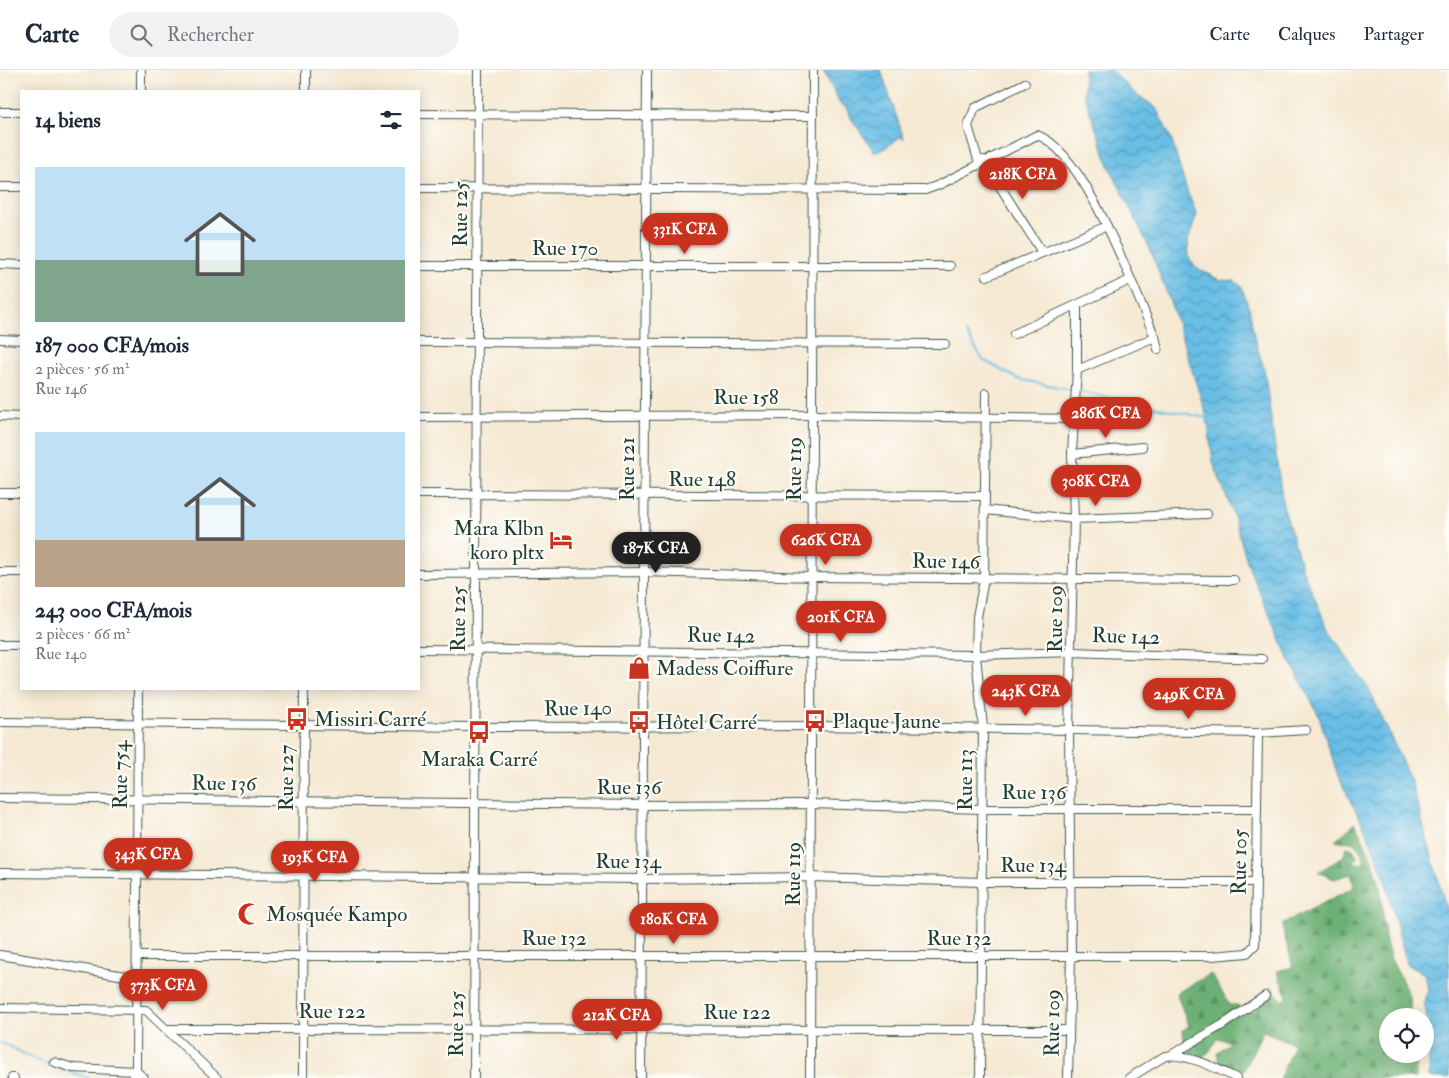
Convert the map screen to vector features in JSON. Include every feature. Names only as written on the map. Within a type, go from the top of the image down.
[{"type":"street","points":[[141,70],[141,90]]},
{"type":"street","points":[[306,70],[306,90]]},
{"type":"street","name":"Rue 125","points":[[474,1078],[478,70]]},
{"type":"street","name":"Rue 121","points":[[642,1078],[647,70]]},
{"type":"street","name":"Rue 119","points":[[810,1078],[813,70]]},
{"type":"street","points":[[1025,83],[975,108],[968,126],[981,162],[1042,252]]},
{"type":"street","points":[[0,112],[20,112]]},
{"type":"street","points":[[420,114],[813,116]]},
{"type":"street","points":[[420,188],[924,190],[939,185],[1030,136],[1036,135],[1044,137],[1079,176],[1108,226],[1155,337],[1158,349]]},
{"type":"street","points":[[0,187],[20,187]]},
{"type":"street","points":[[987,276],[1108,226]]},
{"type":"street","points":[[0,264],[20,265]]},
{"type":"street","name":"Rue 170","points":[[420,266],[950,266]]},
{"type":"street","points":[[1014,334],[1130,280]]},
{"type":"street","name":"Rue 109","points":[[1068,1078],[1071,956],[1069,729],[1073,652],[1074,519],[1072,454],[1077,370],[1077,305]]},
{"type":"street","points":[[1077,370],[1155,337]]},
{"type":"street","points":[[0,340],[20,340]]},
{"type":"street","points":[[420,342],[946,344]]},
{"type":"street","name":"Rue 113","points":[[980,1078],[983,728],[976,655],[977,617],[984,579],[986,393]]},
{"type":"street","name":"Rue 158","points":[[420,417],[812,415],[985,418],[1075,415]]},
{"type":"street","points":[[0,416],[20,416]]},
{"type":"street","points":[[1072,454],[1142,448]]},
{"type":"street","points":[[0,493],[20,493]]},
{"type":"street","name":"Rue 148","points":[[420,494],[645,497],[985,496]]},
{"type":"street","points":[[985,510],[1074,519],[1207,514]]},
{"type":"street","points":[[0,572],[20,572]]},
{"type":"street","name":"Rue 146","points":[[420,574],[644,572],[812,577],[1234,580]]},
{"type":"street","points":[[0,645],[20,645]]},
{"type":"street","name":"Rue 142","points":[[420,649],[976,655],[1073,652],[1262,659]]},
{"type":"street","name":"Rue 754","points":[[134,1075],[137,956],[138,690]]},
{"type":"street","name":"Rue 127","points":[[303,1078],[304,690]]},
{"type":"street","name":"Rue 140","points":[[0,722],[475,727],[811,726],[1069,729],[1258,734],[1306,730]]},
{"type":"street","name":"Rue 105","points":[[1212,956],[1247,953],[1255,945],[1258,734]]},
{"type":"street","name":"Rue 136","points":[[0,798],[643,805],[811,804],[982,809],[1258,809]]},
{"type":"street","name":"Rue 134","points":[[0,873],[643,879],[811,877],[982,882],[1256,882]]},
{"type":"street","points":[[0,955],[136,978]]},
{"type":"street","name":"Rue 132","points":[[137,956],[1212,956]]},
{"type":"street","points":[[1172,1055],[1224,1024],[1265,996]]},
{"type":"street","points":[[0,1008],[146,1010],[216,1078]]},
{"type":"street","name":"Rue 122","points":[[166,1029],[303,1028],[981,1032],[1069,1030]]},
{"type":"street","points":[[1129,1078],[1165,1056],[1172,1055],[1201,1062],[1236,1078]]},
{"type":"street","points":[[54,1062],[73,1068],[134,1075],[144,1078]]},
{"type":"green space","points":[[1355,823],[1376,871],[1390,956],[1410,1000],[1410,1008],[1379,1008],[1379,1063],[1415,1063],[1416,1078],[1280,1078],[1294,1044],[1263,1031],[1242,1073],[1219,1063],[1217,1052],[1231,1042],[1217,1038],[1209,1052],[1193,1063],[1178,1052],[1183,1048],[1193,1054],[1184,1041],[1183,1030],[1189,1026],[1176,993],[1211,974],[1230,1005],[1238,1005],[1239,1011],[1254,1012],[1271,986],[1282,1001],[1287,997],[1277,971],[1293,967],[1283,931],[1283,924],[1354,887],[1351,874],[1334,879],[1318,872],[1343,857],[1347,847],[1353,849],[1358,857],[1352,862],[1364,864],[1363,856],[1355,842],[1335,841]]},
{"type":"water","points":[[823,70],[881,70],[904,139],[900,137],[881,151],[874,151],[850,117],[846,107],[840,104]]},
{"type":"water","points":[[1084,70],[1111,70],[1135,93],[1156,108],[1171,138],[1187,191],[1197,215],[1188,241],[1189,257],[1195,267],[1220,280],[1235,281],[1241,286],[1249,307],[1255,341],[1264,368],[1283,505],[1303,571],[1328,629],[1370,691],[1411,781],[1449,918],[1449,1078],[1429,1078],[1429,1063],[1434,1063],[1434,1008],[1425,1008],[1424,1001],[1428,990],[1425,974],[1407,965],[1384,876],[1367,833],[1338,776],[1319,716],[1287,655],[1249,568],[1232,511],[1213,462],[1207,418],[1172,307],[1150,249],[1110,168],[1084,95]]},
{"type":"waterway","points":[[966,333],[983,360],[1018,379],[1073,390]]},
{"type":"waterway","points":[[1078,391],[1207,418]]},
{"type":"waterway","points":[[0,1043],[66,1071],[90,1078]]},
{"type":"place","name":"Mara Klbn koro pltx","points":[[561,540]]},
{"type":"place","name":"Madess Coiffure","points":[[639,668]]},
{"type":"place","name":"Missiri Carré","points":[[297,719]]},
{"type":"place","name":"Plaque Jaune","points":[[815,721]]},
{"type":"place","name":"Hôtel Carré","points":[[639,722]]},
{"type":"place","name":"Maraka Carré","points":[[479,732]]},
{"type":"place","name":"Mosquée Kampo","points":[[249,914]]}]
